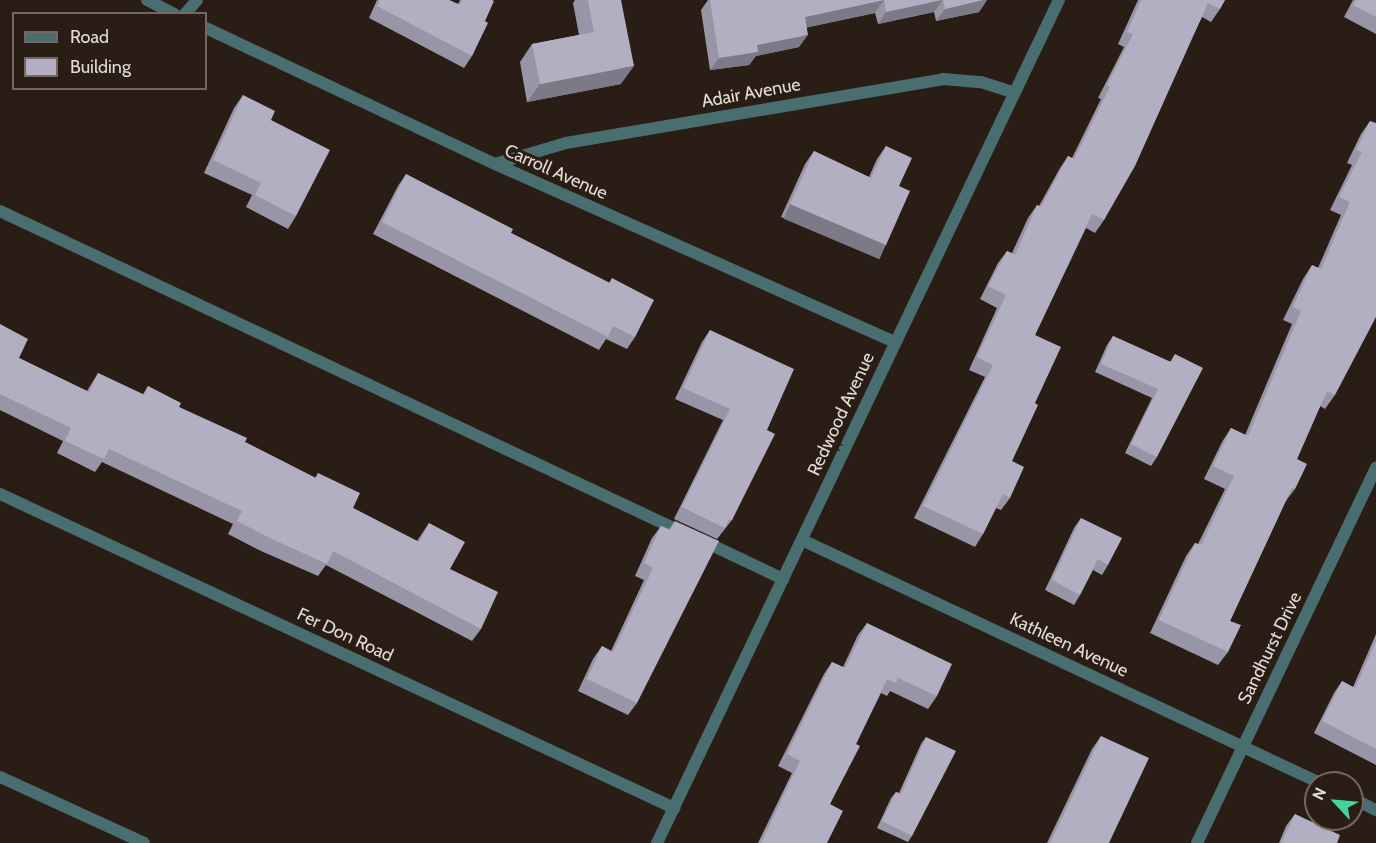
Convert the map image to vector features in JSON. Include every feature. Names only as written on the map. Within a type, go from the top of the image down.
[{"type":"street","points":[[147,0],[171,12]]},
{"type":"street","points":[[187,12],[197,0]]},
{"type":"street","name":"Redwood Avenue","points":[[657,843],[1059,0]]},
{"type":"street","name":"Carroll Avenue","points":[[207,28],[495,164],[895,342]]},
{"type":"street","name":"Adair Avenue","points":[[495,164],[566,143],[943,79],[981,82],[1014,93]]},
{"type":"street","points":[[0,211],[783,579]]},
{"type":"street","name":"Sandhurst Drive","points":[[1197,843],[1376,468]]},
{"type":"street","name":"Fer Don Road","points":[[0,494],[674,808]]},
{"type":"street","name":"Kathleen Avenue","points":[[802,540],[1304,775]]},
{"type":"street","points":[[0,777],[144,843]]},
{"type":"building","points":[[380,0],[449,0],[460,5],[462,0],[494,1],[485,21],[488,23],[472,56],[377,6]]},
{"type":"building","points":[[588,0],[621,0],[634,66],[540,84],[532,44],[594,32]]},
{"type":"building","points":[[710,0],[884,0],[805,17],[808,35],[757,45],[758,52],[719,58]]},
{"type":"building","points":[[884,0],[941,0],[886,12]]},
{"type":"building","points":[[943,0],[983,0],[945,9]]},
{"type":"building","points":[[1141,0],[1225,0],[1220,9],[1208,3],[1135,166],[1104,220],[1092,214],[1035,335],[1061,347],[1012,461],[1024,467],[1010,498],[1003,494],[983,534],[923,506],[993,365],[977,357],[1006,295],[988,286],[1007,251],[1015,255],[1037,205],[1041,207],[1068,156],[1074,159],[1110,87],[1107,85],[1133,34],[1127,32]]},
{"type":"building","points":[[1356,0],[1376,0],[1376,17],[1353,5]]},
{"type":"building","points":[[243,95],[275,111],[271,120],[330,150],[296,216],[255,195],[261,183],[213,160]]},
{"type":"building","points":[[1370,121],[1376,123],[1376,317],[1335,395],[1327,391],[1297,459],[1307,464],[1295,489],[1292,488],[1230,621],[1241,625],[1228,652],[1159,620],[1195,543],[1201,545],[1234,476],[1213,466],[1231,428],[1248,436],[1301,311],[1293,307],[1312,265],[1321,269],[1350,202],[1339,197],[1362,152],[1356,150]]},
{"type":"building","points":[[886,146],[912,158],[899,186],[910,191],[886,245],[790,204],[814,151],[871,178]]},
{"type":"building","points":[[406,174],[513,229],[511,233],[610,283],[612,278],[654,300],[635,337],[613,326],[608,337],[382,222]]},
{"type":"building","points":[[0,324],[28,339],[19,358],[89,392],[98,373],[144,395],[148,386],[181,403],[179,407],[247,438],[245,442],[316,478],[318,473],[360,493],[353,508],[419,542],[429,523],[465,542],[450,569],[498,592],[481,629],[333,551],[327,564],[270,538],[237,521],[242,511],[109,449],[104,459],[65,441],[71,428],[0,394]]},
{"type":"building","points":[[710,330],[794,369],[767,430],[775,434],[732,520],[729,519],[725,528],[682,507],[730,409],[683,388]]},
{"type":"building","points":[[1113,336],[1171,362],[1175,354],[1203,368],[1157,457],[1131,444],[1158,389],[1101,364]]},
{"type":"building","points":[[1081,518],[1122,538],[1108,565],[1098,559],[1080,595],[1052,580]]},
{"type":"building","points":[[675,521],[719,541],[637,703],[587,679],[602,646],[613,652],[653,568],[644,563],[661,526],[670,530]]},
{"type":"building","points":[[867,623],[952,664],[937,696],[898,678],[896,683],[887,679],[856,744],[860,746],[830,804],[843,811],[827,843],[761,843],[800,761],[787,754],[832,662],[845,668]]},
{"type":"building","points":[[1376,641],[1376,749],[1322,721],[1342,681],[1355,688]]},
{"type":"building","points":[[1101,736],[1149,758],[1109,843],[1050,843]]},
{"type":"building","points":[[926,737],[956,751],[912,836],[882,821],[896,792],[901,794]]},
{"type":"building","points":[[1295,814],[1304,818],[1304,831],[1331,831],[1340,835],[1337,843],[1281,843]]}]
